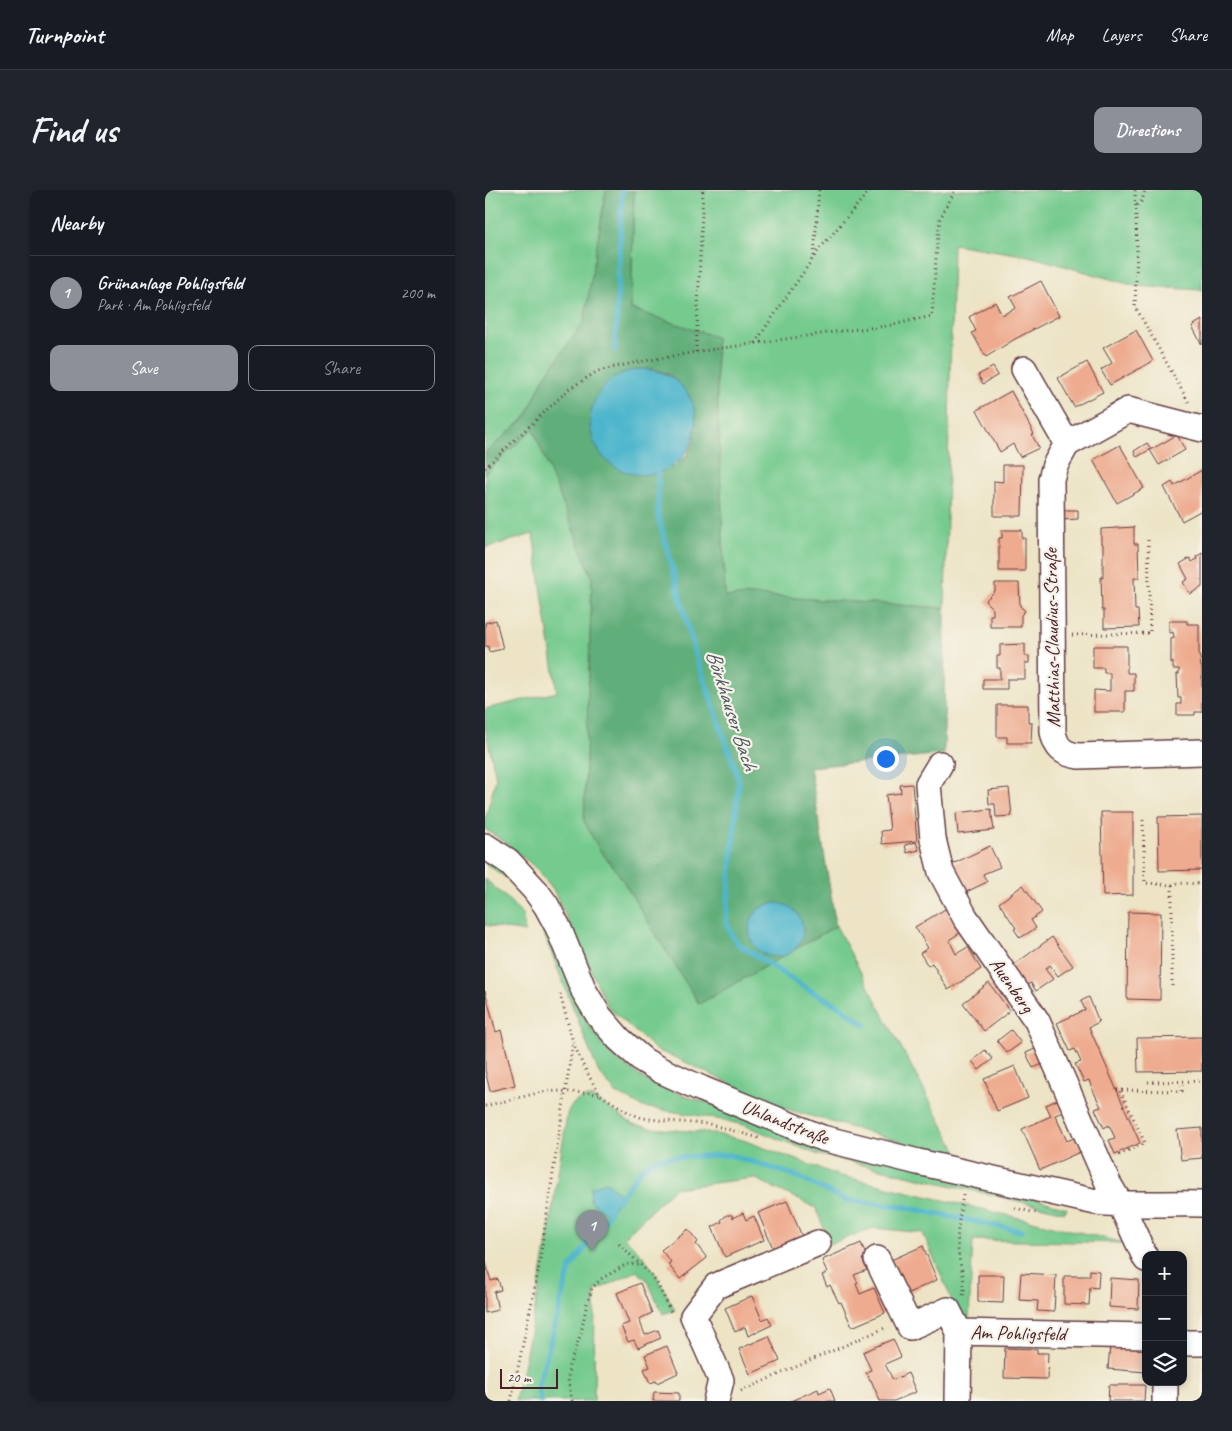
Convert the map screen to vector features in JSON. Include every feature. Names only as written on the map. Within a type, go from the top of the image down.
[{"type":"street","points":[[1024,369],[1067,444],[1128,410],[1197,419]]},
{"type":"street","name":"Matthias-Claudius-Straße","points":[[1067,444],[1055,465],[1051,479],[1053,732],[1055,744],[1067,755],[1079,756],[1202,752]]},
{"type":"street","name":"Auenberg","points":[[940,764],[928,784],[933,839],[941,872],[965,917],[1037,1021],[1108,1183],[1121,1205],[1142,1251]]},
{"type":"street","name":"Uhlandstraße","points":[[485,846],[508,861],[546,905],[558,926],[584,990],[599,1016],[629,1048],[643,1060],[660,1070],[702,1090],[822,1138],[1011,1184],[1095,1202],[1121,1205],[1202,1204]]},
{"type":"street","points":[[725,1398],[721,1380],[693,1316],[715,1286],[818,1243]]},
{"type":"street","points":[[877,1259],[910,1327],[954,1321]]},
{"type":"street","name":"Am Pohligsfeld","points":[[958,1401],[954,1321],[1142,1336]]},
{"type":"street","points":[[1187,1343],[1202,1343]]},
{"type":"street","points":[[1165,1386],[1165,1401]]},
{"type":"path","points":[[696,352],[703,190]]},
{"type":"path","points":[[814,257],[819,190]]},
{"type":"path","points":[[754,344],[814,257],[870,190]]},
{"type":"path","points":[[485,468],[569,389],[598,370],[696,352],[887,326],[932,316],[940,218],[955,190]]},
{"type":"path","points":[[1135,190],[1137,205],[1135,306],[1197,419]]},
{"type":"path","points":[[1137,205],[1142,202],[1145,190]]},
{"type":"path","points":[[1052,636],[1149,633],[1148,538]]},
{"type":"path","points":[[1143,820],[1145,883],[1172,885],[1178,883],[1202,884]]},
{"type":"path","points":[[1172,885],[1172,986]]},
{"type":"path","points":[[511,1401],[538,1272],[573,1042],[559,991]]},
{"type":"path","points":[[1148,1082],[1202,1081]]},
{"type":"path","points":[[1119,1156],[1145,1143],[1119,1090],[1182,1092],[1183,1082]]},
{"type":"path","points":[[485,1106],[543,1092],[599,1094]]},
{"type":"path","points":[[954,1321],[964,1289],[958,1253],[957,1231],[963,1195]]},
{"type":"path","points":[[619,1244],[657,1283],[676,1323],[693,1316]]},
{"type":"path","points":[[572,1401],[568,1379],[569,1366],[581,1333],[592,1288],[601,1279],[627,1264],[640,1265]]},
{"type":"path","points":[[725,1398],[906,1319]]},
{"type":"green space","points":[[485,190],[606,190],[585,322],[543,379],[526,417],[485,453]]},
{"type":"green space","points":[[606,190],[634,190],[631,309],[716,337],[725,597],[751,595],[945,608],[944,754],[810,767],[836,926],[699,1004],[618,873],[599,849],[584,821],[592,577],[533,429],[485,473],[485,453],[526,417],[543,379],[584,322]],"holes":[[[637,369],[655,369],[672,376],[695,439],[687,455],[674,467],[620,374]]]},
{"type":"green space","points":[[634,190],[1202,190],[1202,290],[1135,286],[1029,256],[953,244],[945,608],[751,595],[725,597],[716,337],[631,309]]},
{"type":"green space","points":[[533,428],[592,577],[584,821],[599,849],[618,873],[699,1004],[836,926],[961,1159],[776,1106],[679,1059],[656,1050],[608,1007],[553,889],[536,868],[506,843],[485,829],[485,820],[496,778],[485,728],[485,709],[557,692],[533,534],[485,548],[485,473]]},
{"type":"green space","points":[[485,856],[512,877],[543,920],[590,1027],[615,1058],[644,1079],[685,1096],[1067,1208],[1065,1212],[816,1154],[744,1125],[708,1117],[643,1107],[616,1093],[599,1073],[540,925],[525,898],[508,879],[485,863]]},
{"type":"green space","points":[[485,879],[510,901],[523,916],[525,932],[485,925]]},
{"type":"green space","points":[[588,1097],[595,1099],[633,1124],[650,1128],[712,1133],[743,1140],[837,1175],[1125,1243],[973,1240],[969,1318],[960,1319],[923,1233],[873,1228],[830,1244],[816,1208],[754,1178],[674,1188],[624,1237],[644,1257],[657,1276],[675,1310],[663,1314],[647,1280],[637,1271],[595,1291],[594,1401],[515,1401],[538,1295],[567,1115],[574,1103]]},
{"type":"water","points":[[643,369],[663,373],[681,384],[692,402],[696,422],[692,442],[681,460],[663,471],[643,475],[623,471],[605,460],[594,442],[590,422],[594,402],[605,384],[623,373]]},
{"type":"water","points":[[776,903],[786,905],[795,911],[801,920],[803,930],[801,940],[795,949],[786,955],[776,957],[766,955],[757,949],[751,940],[749,930],[751,920],[757,911],[766,905]]},
{"type":"water","points":[[607,1182],[622,1196],[608,1215],[590,1201],[591,1187]]},
{"type":"building","points":[[1041,281],[1059,316],[986,357],[972,333],[976,331],[969,317],[995,302],[1002,315],[1016,308],[1010,297]]},
{"type":"building","points":[[1202,320],[1202,345],[1192,326]]},
{"type":"building","points":[[1136,330],[1153,361],[1110,385],[1101,370],[1112,363],[1103,348]]},
{"type":"building","points":[[1087,362],[1103,392],[1074,407],[1058,378]]},
{"type":"building","points":[[993,367],[998,375],[983,384],[978,375]]},
{"type":"building","points":[[1011,391],[1034,434],[1032,435],[1039,448],[1020,457],[1013,444],[1000,452],[977,410]]},
{"type":"building","points":[[1177,435],[1185,450],[1159,465],[1150,450]]},
{"type":"building","points":[[1147,443],[1151,449],[1137,457],[1134,451]]},
{"type":"building","points":[[1120,445],[1144,488],[1117,503],[1093,460]]},
{"type":"building","points":[[1003,465],[1023,465],[1022,516],[994,516],[994,481],[1003,482]]},
{"type":"building","points":[[1202,470],[1202,510],[1182,521],[1164,487],[1172,482],[1174,486]]},
{"type":"building","points":[[1062,510],[1078,510],[1078,519],[1062,520]]},
{"type":"building","points":[[1134,527],[1134,544],[1138,544],[1139,578],[1134,578],[1135,610],[1138,610],[1139,627],[1104,628],[1101,577],[1103,578],[1103,544],[1101,544],[1101,529]]},
{"type":"building","points":[[1002,530],[1022,530],[1022,538],[1025,538],[1025,571],[999,571],[999,538],[1002,538]]},
{"type":"building","points":[[1202,553],[1202,587],[1190,594],[1183,582],[1188,579],[1180,564],[1190,558],[1192,562]]},
{"type":"building","points":[[995,583],[1019,583],[1020,606],[1025,611],[1021,615],[1021,627],[990,627],[990,615],[993,615],[993,609],[985,601],[995,591]]},
{"type":"building","points":[[496,620],[503,649],[489,652],[488,646],[485,646],[485,623]]},
{"type":"building","points":[[1169,621],[1187,621],[1187,624],[1199,624],[1199,657],[1202,667],[1202,712],[1195,712],[1195,715],[1177,715],[1177,704],[1181,704],[1181,698],[1178,698],[1177,674],[1179,674],[1179,669],[1173,669],[1173,662],[1171,663],[1171,639],[1174,638],[1173,632],[1169,633]]},
{"type":"building","points":[[1025,644],[1025,656],[1029,656],[1029,663],[1025,663],[1025,679],[1007,679],[1007,689],[983,689],[983,679],[1000,679],[1000,668],[997,668],[997,656],[1000,656],[1000,645]]},
{"type":"building","points":[[1093,646],[1127,646],[1127,673],[1134,673],[1134,691],[1125,691],[1125,712],[1094,712],[1094,690],[1110,691],[1110,673],[1104,673],[1104,668],[1093,668]]},
{"type":"building","points":[[997,705],[1028,705],[1028,722],[1032,722],[1031,743],[1007,743],[1007,737],[997,737]]},
{"type":"building","points":[[912,784],[917,841],[882,844],[881,831],[890,830],[886,795],[901,793],[900,785]]},
{"type":"building","points":[[1009,788],[1012,816],[996,817],[995,804],[989,804],[988,790]]},
{"type":"building","points":[[991,809],[994,830],[958,834],[956,813]]},
{"type":"building","points":[[1101,812],[1133,812],[1133,895],[1103,896]]},
{"type":"building","points":[[1202,816],[1202,870],[1159,871],[1158,817]]},
{"type":"building","points":[[916,842],[919,850],[907,853],[905,845]]},
{"type":"building","points":[[990,846],[1000,867],[983,874],[987,882],[958,896],[944,868]]},
{"type":"building","points":[[1023,885],[1042,912],[1031,920],[1036,928],[1020,938],[1014,929],[1016,928],[999,903]]},
{"type":"building","points":[[947,908],[961,932],[949,940],[956,954],[968,947],[981,969],[948,990],[932,963],[928,966],[920,953],[928,948],[915,927]]},
{"type":"building","points":[[1128,912],[1161,913],[1160,1000],[1127,999]]},
{"type":"building","points":[[1052,937],[1073,966],[1058,976],[1050,965],[1045,969],[1053,979],[1036,991],[1031,983],[1022,990],[1007,970]]},
{"type":"building","points":[[989,983],[1010,1011],[984,1031],[963,1003]]},
{"type":"building","points":[[485,991],[496,1032],[501,1030],[515,1085],[490,1091],[485,1070]]},
{"type":"building","points":[[1089,997],[1099,1022],[1089,1027],[1140,1143],[1115,1154],[1109,1140],[1115,1138],[1109,1125],[1104,1128],[1095,1109],[1101,1107],[1089,1080],[1084,1082],[1075,1064],[1081,1062],[1075,1049],[1070,1051],[1057,1023],[1085,1010],[1081,1001]]},
{"type":"building","points":[[1011,1030],[1021,1043],[1007,1053],[997,1041]]},
{"type":"building","points":[[1202,1037],[1202,1071],[1138,1072],[1137,1038]]},
{"type":"building","points":[[1037,1048],[1043,1064],[1033,1068],[1026,1053]]},
{"type":"building","points":[[985,1050],[993,1059],[979,1070],[972,1061]]},
{"type":"building","points":[[1015,1066],[1028,1098],[997,1111],[984,1079]]},
{"type":"building","points":[[1057,1100],[1063,1112],[1055,1115],[1067,1141],[1076,1137],[1082,1151],[1040,1170],[1022,1129],[1051,1116],[1046,1105]]},
{"type":"building","points":[[1202,1128],[1202,1158],[1181,1160],[1177,1130]]},
{"type":"building","points":[[787,1201],[804,1241],[775,1253],[758,1213]]},
{"type":"building","points":[[743,1213],[746,1220],[754,1216],[764,1240],[725,1257],[712,1227],[722,1222],[721,1220],[727,1215],[732,1215],[733,1218]]},
{"type":"building","points":[[688,1229],[698,1242],[696,1244],[707,1258],[680,1279],[668,1264],[671,1262],[661,1250]]},
{"type":"building","points":[[861,1243],[867,1257],[862,1259],[867,1270],[854,1275],[858,1283],[856,1284],[860,1294],[874,1288],[885,1313],[852,1327],[841,1302],[839,1303],[830,1285],[827,1287],[822,1275],[827,1273],[822,1260]]},
{"type":"building","points":[[923,1246],[937,1280],[906,1294],[891,1260]]},
{"type":"building","points":[[485,1260],[491,1281],[498,1279],[501,1290],[494,1292],[498,1310],[485,1313]]},
{"type":"building","points":[[1090,1270],[1099,1271],[1098,1288],[1090,1287],[1089,1305],[1064,1304],[1064,1276],[1090,1276]]},
{"type":"building","points":[[1021,1273],[1056,1275],[1054,1312],[1037,1311],[1038,1301],[1019,1300]]},
{"type":"building","points":[[978,1275],[1004,1275],[1003,1303],[978,1302]]},
{"type":"building","points":[[1110,1278],[1139,1280],[1138,1309],[1109,1307]]},
{"type":"building","points":[[640,1283],[652,1313],[639,1319],[645,1335],[658,1330],[661,1338],[638,1348],[634,1340],[628,1342],[621,1326],[629,1323],[617,1293]]},
{"type":"building","points":[[752,1296],[762,1320],[768,1317],[772,1325],[748,1336],[745,1327],[735,1332],[725,1308]]},
{"type":"building","points":[[769,1336],[780,1361],[750,1374],[739,1349]]},
{"type":"building","points":[[893,1339],[901,1357],[885,1364],[893,1380],[908,1373],[916,1392],[894,1401],[880,1401],[866,1372],[871,1370],[863,1352]]},
{"type":"building","points":[[1110,1345],[1142,1348],[1142,1372],[1108,1369]]},
{"type":"building","points":[[667,1346],[678,1373],[657,1383],[656,1381],[650,1383],[644,1369],[650,1367],[645,1355]]},
{"type":"building","points":[[1005,1348],[1037,1349],[1037,1353],[1048,1353],[1047,1379],[1004,1378]]},
{"type":"building","points":[[1109,1385],[1145,1386],[1144,1401],[1108,1401]]},
{"type":"building","points":[[830,1388],[835,1401],[791,1401],[818,1389],[819,1393]]},
{"type":"building","points":[[654,1392],[679,1393],[679,1401],[653,1401]]},
{"type":"waterway","name":"Börkhauser Bach","points":[[615,350],[622,190]]},
{"type":"waterway","name":"Börkhauser Bach","points":[[656,469],[658,474],[658,515],[695,653],[739,780],[726,921],[731,934],[738,944],[807,989],[841,1007],[865,1025]]},
{"type":"waterway","points":[[618,1201],[641,1169],[659,1158],[730,1155],[794,1175],[845,1200],[905,1207],[1021,1231]]},
{"type":"waterway","points":[[540,1401],[538,1387],[570,1269],[611,1210]]},
{"type":"place","name":"Grünanlage Pohligsfeld","points":[[592,1251]]}]
